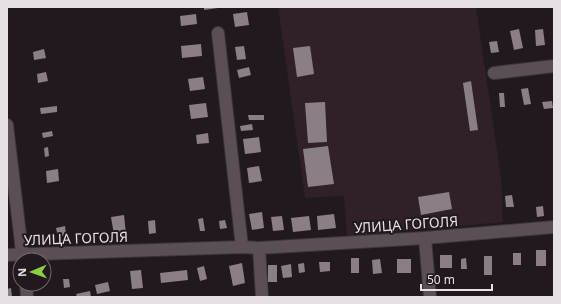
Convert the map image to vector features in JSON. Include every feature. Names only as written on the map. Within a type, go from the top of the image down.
[{"type":"street","points":[[218,33],[242,247]]},
{"type":"street","points":[[494,73],[554,66]]},
{"type":"street","points":[[7,125],[22,252]]},
{"type":"street","name":"УЛИЦА ГОГОЛЯ","points":[[52,256],[242,247],[259,248],[425,238],[554,227]]},
{"type":"street","points":[[425,238],[430,297]]},
{"type":"street","points":[[259,248],[262,297]]},
{"type":"shaded area","points":[[278,7],[476,7],[501,177],[503,222],[347,236],[344,196],[305,198]]},
{"type":"building","points":[[204,7],[218,7],[218,8],[204,10]]},
{"type":"building","points":[[247,12],[249,25],[235,27],[233,14]]},
{"type":"building","points":[[196,14],[197,24],[181,26],[180,16]]},
{"type":"building","points":[[519,29],[523,48],[514,50],[510,31]]},
{"type":"building","points":[[543,29],[545,45],[536,46],[535,30]]},
{"type":"building","points":[[497,41],[499,52],[491,53],[489,42]]},
{"type":"building","points":[[201,44],[202,56],[182,58],[181,46]]},
{"type":"building","points":[[244,46],[246,59],[237,60],[235,47]]},
{"type":"building","points":[[310,46],[314,74],[297,77],[293,48]]},
{"type":"building","points":[[44,49],[46,58],[34,60],[33,52]]},
{"type":"building","points":[[249,67],[251,75],[239,78],[237,70]]},
{"type":"building","points":[[46,72],[48,81],[38,83],[37,74]]},
{"type":"building","points":[[203,77],[205,89],[190,91],[188,79]]},
{"type":"building","points":[[471,81],[478,130],[470,131],[463,83]]},
{"type":"building","points":[[528,88],[531,104],[524,105],[521,89]]},
{"type":"building","points":[[499,93],[504,93],[505,107],[500,107]]},
{"type":"building","points":[[552,101],[553,108],[544,109],[542,102]]},
{"type":"building","points":[[325,102],[327,142],[308,143],[305,103]]},
{"type":"building","points":[[206,103],[208,117],[191,119],[189,105]]},
{"type":"building","points":[[57,106],[57,112],[41,114],[40,108]]},
{"type":"building","points":[[248,115],[264,115],[264,120],[249,120]]},
{"type":"building","points":[[252,124],[253,130],[241,131],[240,126]]},
{"type":"building","points":[[52,131],[53,136],[43,138],[42,133]]},
{"type":"building","points":[[208,133],[209,143],[197,144],[196,135]]},
{"type":"building","points":[[259,137],[261,152],[245,154],[243,139]]},
{"type":"building","points":[[328,146],[334,184],[308,187],[303,149]]},
{"type":"building","points":[[48,147],[49,156],[45,157],[44,148]]},
{"type":"building","points":[[259,166],[262,181],[249,183],[247,168]]},
{"type":"building","points":[[58,169],[59,181],[47,183],[46,171]]},
{"type":"building","points":[[449,192],[452,209],[421,215],[418,197]]},
{"type":"building","points":[[512,195],[514,207],[506,207],[505,196]]},
{"type":"building","points":[[543,206],[544,216],[537,217],[536,207]]},
{"type":"building","points":[[262,212],[264,228],[252,230],[249,214]]},
{"type":"building","points":[[334,214],[336,228],[318,230],[317,216]]},
{"type":"building","points":[[124,215],[126,234],[114,235],[111,217]]},
{"type":"building","points":[[282,216],[284,230],[273,231],[271,217]]},
{"type":"building","points":[[309,216],[311,230],[293,232],[291,218]]},
{"type":"building","points":[[203,218],[205,231],[200,231],[198,219]]},
{"type":"building","points":[[155,220],[156,233],[149,234],[148,221]]},
{"type":"building","points":[[225,220],[227,228],[220,229],[219,221]]},
{"type":"building","points":[[65,226],[66,235],[58,237],[56,228]]},
{"type":"building","points":[[536,250],[546,250],[546,266],[536,266]]},
{"type":"building","points":[[513,253],[521,253],[521,265],[513,265]]},
{"type":"building","points":[[440,255],[452,255],[452,268],[440,268]]},
{"type":"building","points":[[484,256],[492,256],[492,275],[484,275]]},
{"type":"building","points":[[351,258],[359,258],[359,273],[351,273]]},
{"type":"building","points":[[466,258],[467,269],[461,269],[461,259]]},
{"type":"building","points":[[380,259],[382,273],[373,274],[372,260]]},
{"type":"building","points":[[397,259],[411,259],[411,273],[397,273]]},
{"type":"building","points":[[319,262],[330,262],[330,271],[320,272]]},
{"type":"building","points":[[242,263],[245,283],[233,286],[229,266]]},
{"type":"building","points":[[304,263],[305,272],[299,273],[298,264]]},
{"type":"building","points":[[291,264],[292,277],[283,278],[281,266]]},
{"type":"building","points":[[268,265],[277,265],[277,282],[268,282]]},
{"type":"building","points":[[204,266],[207,279],[200,281],[197,268]]},
{"type":"building","points":[[141,270],[143,288],[132,289],[130,271]]},
{"type":"building","points":[[187,270],[188,280],[161,283],[160,273]]},
{"type":"building","points":[[63,279],[69,279],[70,287],[64,288]]},
{"type":"building","points":[[108,282],[110,291],[97,294],[95,285]]},
{"type":"building","points":[[11,288],[12,297],[7,297],[7,289]]},
{"type":"building","points":[[90,291],[91,297],[77,297],[76,294]]}]
